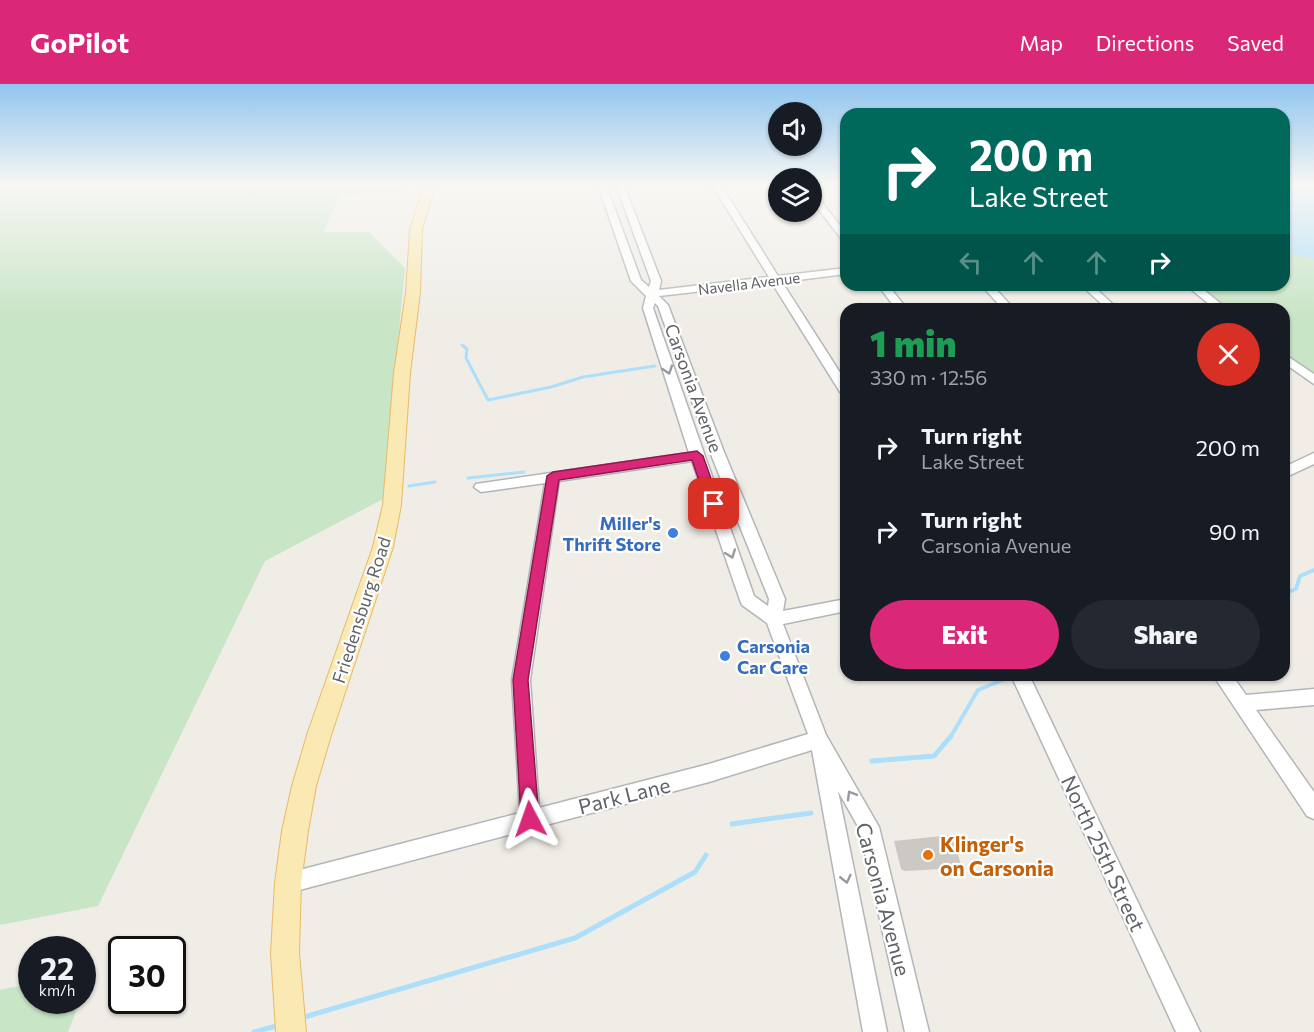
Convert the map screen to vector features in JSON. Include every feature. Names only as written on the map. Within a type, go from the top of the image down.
[{"type":"main road","name":"Friedensburg Road","points":[[291,1032],[285,953],[288,883],[295,831],[304,786],[320,732],[383,547],[392,505],[401,385],[413,293],[417,229]]},
{"type":"street","name":"Carsonia Avenue","points":[[618,229],[636,281],[663,305],[717,452],[777,599],[773,620]]},
{"type":"street","name":"Carsonia Avenue","points":[[637,229],[656,281],[648,308],[748,600],[773,620],[819,739],[869,826],[917,1032]]},
{"type":"street","points":[[744,229],[840,382]]},
{"type":"street","name":"Navella Avenue","points":[[652,294],[840,272]]},
{"type":"street","points":[[888,291],[897,303]]},
{"type":"street","points":[[992,291],[1003,303]]},
{"type":"street","points":[[1093,291],[1106,303]]},
{"type":"street","points":[[1199,291],[1214,303]]},
{"type":"street","points":[[1290,362],[1314,380]]},
{"type":"street","points":[[481,487],[697,456]]},
{"type":"street","points":[[1290,466],[1314,458]]},
{"type":"street","points":[[530,819],[521,680],[553,476]]},
{"type":"street","points":[[773,620],[840,606]]},
{"type":"street","name":"North 25th Street","points":[[1023,681],[1188,1032]]},
{"type":"street","points":[[1226,681],[1314,809]]},
{"type":"street","points":[[1242,703],[1314,697]]},
{"type":"street","name":"Park Lane","points":[[288,883],[709,773],[819,739]]},
{"type":"street","name":"Carsonia Avenue","points":[[819,739],[876,1032]]},
{"type":"green space","points":[[0,229],[324,229],[323,232],[369,232],[405,268],[383,499],[265,561],[98,906],[0,925]]},
{"type":"green space","points":[[1290,229],[1314,229],[1314,380],[1290,362],[1290,303],[1214,303],[1199,291],[1290,291]]},
{"type":"green space","points":[[18,986],[18,1014],[75,1014],[68,1032],[0,1032],[0,990]]},
{"type":"water","points":[[1290,229],[1314,229],[1314,259],[1290,253]]},
{"type":"building","name":"Klinger's on Carsonia","points":[[952,835],[962,868],[904,871],[901,869],[894,841]]},
{"type":"waterway","points":[[462,345],[467,349],[466,358],[488,400],[551,387],[583,377],[655,366]]},
{"type":"waterway","points":[[468,478],[524,472]]},
{"type":"waterway","points":[[409,486],[435,482]]},
{"type":"waterway","points":[[1290,592],[1296,589],[1300,576],[1314,570]]},
{"type":"waterway","points":[[950,738],[978,690],[1000,681]]},
{"type":"waterway","points":[[872,761],[934,756],[951,736]]},
{"type":"waterway","points":[[732,824],[811,813]]},
{"type":"waterway","points":[[301,1018],[575,938],[695,872],[706,855]]},
{"type":"waterway","points":[[254,1032],[280,1025]]},
{"type":"place","name":"Miller's Thrift Store","points":[[673,533]]},
{"type":"place","name":"Carsonia Car Care","points":[[725,656]]},
{"type":"place","name":"Klinger's on Carsonia","points":[[928,855]]},
{"type":"route","points":[[530,819],[521,680],[553,476],[697,456],[714,504]]}]
